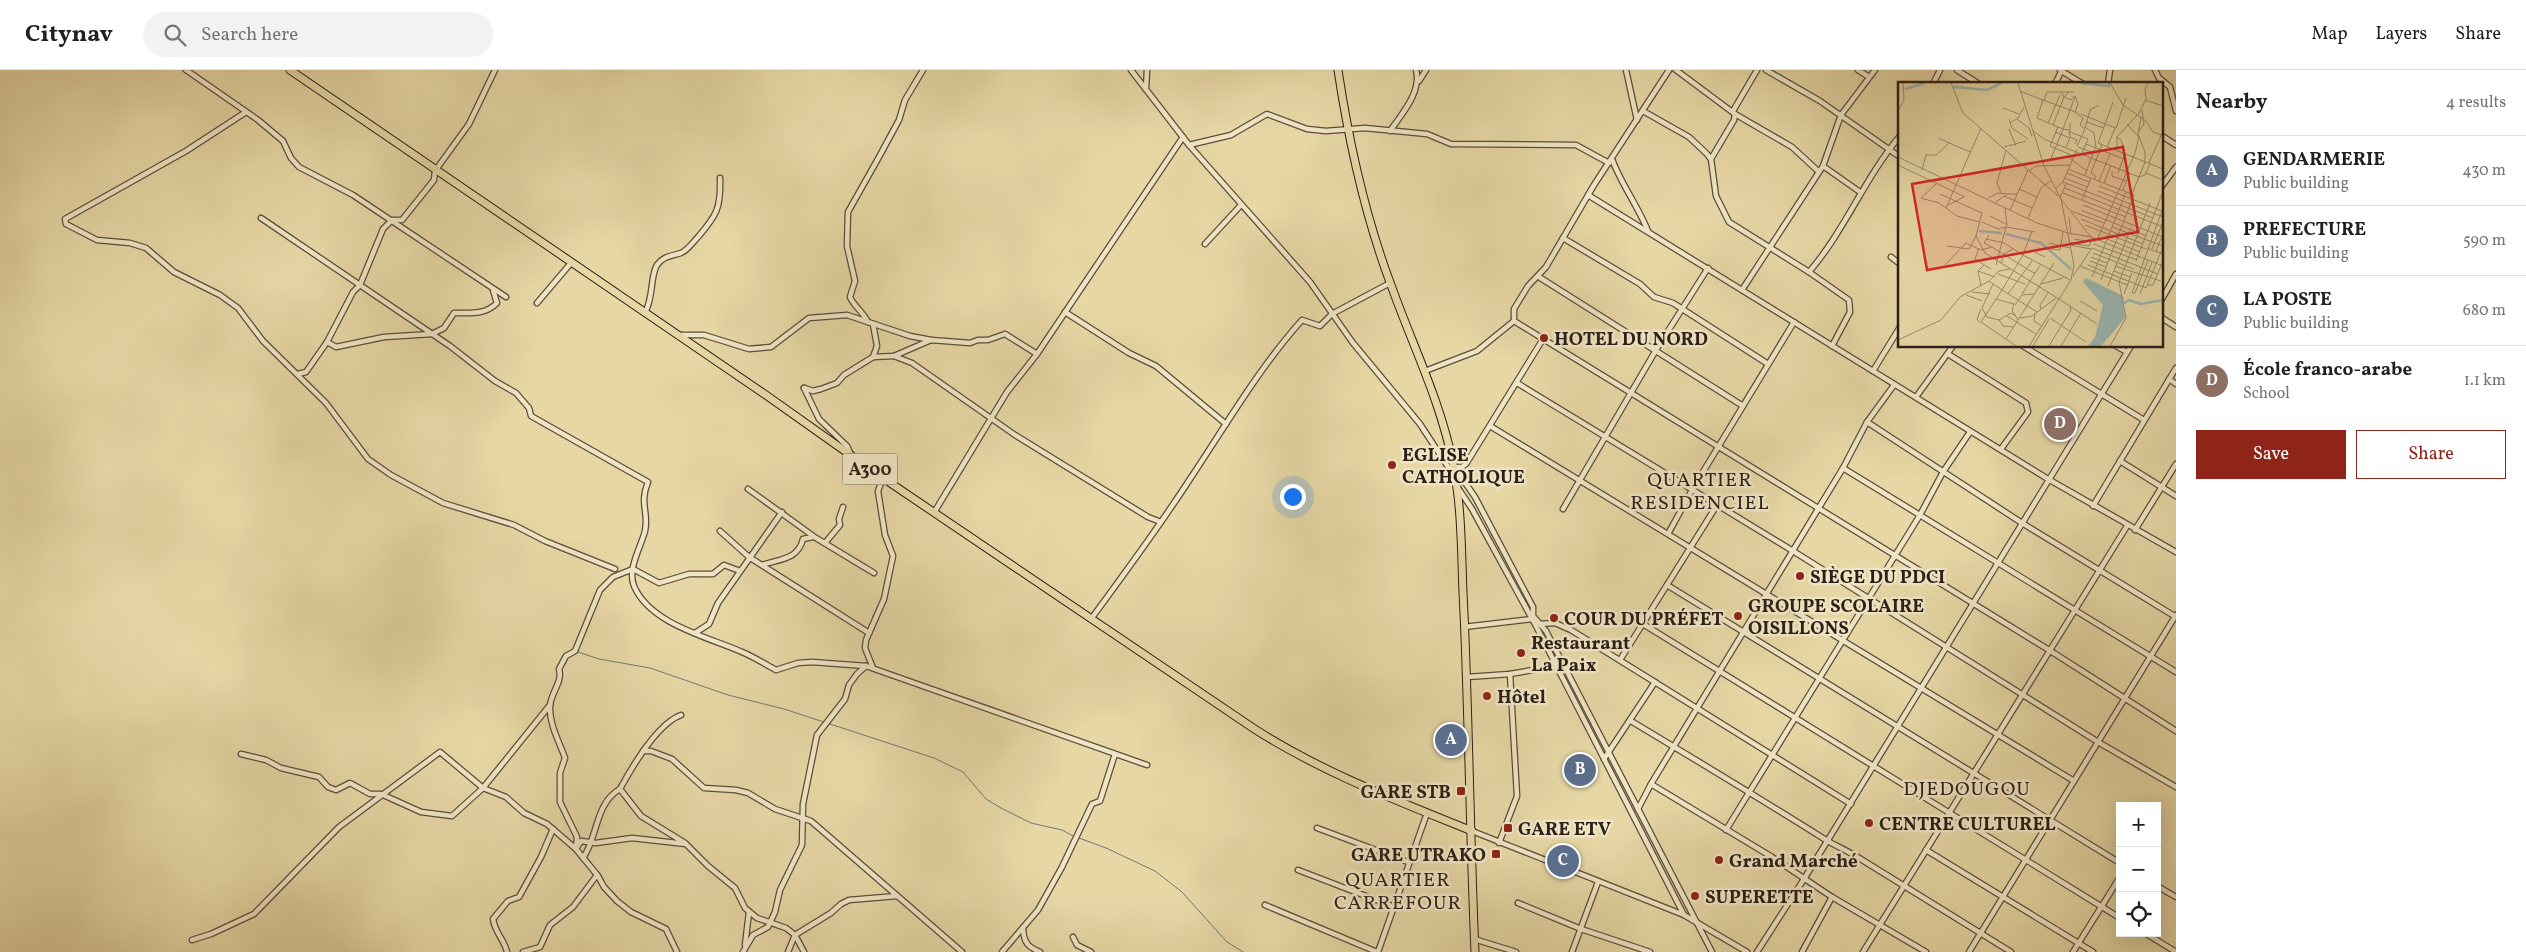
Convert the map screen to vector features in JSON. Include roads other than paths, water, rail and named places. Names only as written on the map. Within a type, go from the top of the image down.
[{"type":"highway","name":"A300","points":[[290,70],[883,478],[935,511],[1091,619],[1275,742],[1334,772],[1472,831]]},
{"type":"highway","points":[[1338,70],[1347,128],[1356,169],[1390,283],[1425,371],[1446,435],[1454,467],[1467,677],[1474,952]]},
{"type":"street","points":[[186,70],[246,112],[283,141],[291,158],[299,167],[353,195],[506,297]]},
{"type":"street","points":[[298,374],[306,372],[326,342],[353,292],[360,285],[383,229],[392,220],[402,220],[434,180],[435,171],[469,124],[495,70]]},
{"type":"street","points":[[873,357],[877,346],[871,323],[861,310],[853,304],[850,297],[855,281],[847,246],[848,212],[880,158],[899,120],[905,100],[923,70]]},
{"type":"street","points":[[1131,70],[1189,145],[1299,268],[1353,343],[1420,424],[1476,515],[1536,626],[1684,916]]},
{"type":"street","points":[[1146,88],[1147,70]]},
{"type":"street","points":[[1416,70],[1417,85]]},
{"type":"street","points":[[1390,131],[1410,101],[1426,70]]},
{"type":"street","points":[[1626,70],[1637,120]]},
{"type":"street","points":[[1660,70],[1665,75]]},
{"type":"street","points":[[1514,321],[1514,309],[1528,286],[1538,276],[1563,238],[1588,195],[1669,70]]},
{"type":"street","points":[[1676,70],[1734,112],[1792,147],[1818,171]]},
{"type":"street","points":[[1711,159],[1734,120],[1734,112],[1757,70]]},
{"type":"street","points":[[1766,70],[1841,115],[1898,156]]},
{"type":"street","points":[[1858,70],[1869,77]]},
{"type":"street","points":[[1742,290],[1823,166],[1841,115],[1865,86],[1875,70]]},
{"type":"street","points":[[1933,82],[1940,70]]},
{"type":"street","points":[[1956,70],[1976,82]]},
{"type":"street","points":[[2056,82],[2061,70],[2080,82]]},
{"type":"street","points":[[2155,70],[2163,82]]},
{"type":"street","points":[[2164,83],[2170,88],[2176,111]]},
{"type":"street","points":[[1643,111],[1693,140],[1711,159],[1716,196],[1729,222],[1850,300],[1850,312],[1832,346]]},
{"type":"street","points":[[246,112],[186,151],[92,202],[65,219],[64,222],[98,240],[130,243],[146,248],[174,272],[220,295],[238,308],[263,341],[326,403],[368,459],[391,475],[443,503],[514,525],[545,542],[615,569]]},
{"type":"street","points":[[1189,145],[1231,135],[1267,114],[1308,129],[1326,131],[1347,128],[1427,134],[1451,144],[1576,145],[1609,164]]},
{"type":"street","points":[[935,511],[1012,386],[1037,354],[1183,137]]},
{"type":"street","points":[[2164,137],[2176,145]]},
{"type":"street","points":[[1809,272],[1822,257],[1860,192],[1872,178],[1888,150],[1898,138]]},
{"type":"street","points":[[1612,158],[1616,170],[1640,209],[1648,232]]},
{"type":"street","points":[[1823,166],[1860,192]]},
{"type":"street","points":[[2164,183],[2176,167]]},
{"type":"street","points":[[645,313],[651,300],[654,272],[658,263],[666,257],[685,251],[715,217],[719,205],[720,178]]},
{"type":"street","points":[[1588,195],[1970,432],[2126,526],[2176,552]]},
{"type":"street","points":[[1205,244],[1241,205]]},
{"type":"street","points":[[261,218],[432,334],[495,381],[516,393],[529,408],[531,416],[648,482],[642,499],[645,530],[633,569],[633,585],[644,600],[665,620],[745,653],[776,670],[798,663],[812,662],[866,666],[1147,765]]},
{"type":"street","points":[[1563,238],[1640,284],[1654,297],[1682,309],[1768,364]]},
{"type":"street","points":[[1891,257],[1898,262]]},
{"type":"street","points":[[537,303],[571,263]]},
{"type":"street","points":[[1563,509],[1578,480],[1606,438],[1656,350],[1708,268]]},
{"type":"street","points":[[2164,295],[2176,274]]},
{"type":"street","points":[[1538,276],[1743,406]]},
{"type":"street","points":[[1091,619],[1161,522],[1258,374],[1302,320],[1320,326],[1332,314],[1390,283]]},
{"type":"street","points":[[326,342],[336,347],[384,337],[432,334],[444,328],[454,313],[490,310],[497,303],[493,288]]},
{"type":"street","points":[[1065,312],[1129,353],[1156,366],[1226,424]]},
{"type":"street","points":[[676,335],[704,335],[749,349],[771,347],[809,318],[847,315],[931,340],[970,343],[978,340],[988,340],[1005,334],[1037,354]]},
{"type":"street","points":[[2164,319],[2176,327]]},
{"type":"street","points":[[1514,321],[1819,507],[2176,730]]},
{"type":"street","points":[[1425,371],[1477,351],[1514,321]]},
{"type":"street","points":[[1668,534],[1718,446],[1794,322]]},
{"type":"street","points":[[1873,371],[1898,330]]},
{"type":"street","points":[[1454,467],[1462,467],[1466,464],[1543,339]]},
{"type":"street","points":[[851,455],[847,446],[819,419],[804,388],[813,391],[837,383],[844,375],[873,357],[894,356],[931,340]]},
{"type":"street","points":[[1916,397],[1951,348]]},
{"type":"street","points":[[2025,348],[2144,420]]},
{"type":"street","points":[[2120,348],[2127,352]]},
{"type":"street","points":[[1756,952],[1851,804],[1997,562],[2130,348]]},
{"type":"street","points":[[1948,354],[2022,400],[2028,407],[2025,416],[2001,449]]},
{"type":"street","points":[[894,356],[912,363],[991,419],[1148,517],[1161,522]]},
{"type":"street","points":[[2093,506],[2176,368]]},
{"type":"street","points":[[2169,379],[2176,384]]},
{"type":"street","points":[[1517,382],[2024,694],[2098,742],[2176,786]]},
{"type":"street","points":[[1638,809],[1651,784],[1843,468],[1867,422],[1894,385]]},
{"type":"street","points":[[1867,422],[2097,571],[2176,616],[1969,952]]},
{"type":"street","points":[[1490,426],[2074,781]]},
{"type":"street","points":[[1726,830],[1844,640],[1894,554],[1920,515],[1943,472],[1970,432]]},
{"type":"street","points":[[2120,461],[2176,496]]},
{"type":"street","points":[[2135,530],[2176,464]]},
{"type":"street","points":[[1454,467],[1471,490],[1533,607],[1534,616],[1542,623],[1712,952]]},
{"type":"street","points":[[1843,468],[2176,672]]},
{"type":"street","points":[[873,668],[865,648],[869,632],[884,599],[893,556],[885,535],[878,492],[883,478]]},
{"type":"street","points":[[748,489],[816,538],[874,573]]},
{"type":"street","points":[[1620,660],[1717,505]]},
{"type":"street","points":[[825,543],[840,525],[839,519],[843,507]]},
{"type":"street","points":[[695,633],[709,624],[718,603],[782,512]]},
{"type":"street","points":[[1863,952],[2126,526]]},
{"type":"street","points":[[720,531],[749,557],[869,632]]},
{"type":"street","points":[[762,565],[787,559],[801,547],[803,539],[809,537],[816,538]]},
{"type":"street","points":[[633,569],[659,583],[688,574],[713,574],[724,566],[740,571]]},
{"type":"street","points":[[241,754],[266,760],[281,768],[319,777],[328,787],[336,790],[350,783],[370,794],[381,794],[421,812],[452,816],[483,788],[550,705],[561,677],[559,669],[566,656],[575,651],[600,590],[613,577],[633,569]]},
{"type":"street","points":[[1667,585],[2116,861]]},
{"type":"street","points":[[1464,626],[1532,619]]},
{"type":"street","points":[[1536,626],[1542,623],[1560,624],[1851,804]]},
{"type":"street","points":[[1643,624],[2116,916]]},
{"type":"street","points":[[744,950],[753,936],[768,927],[775,912],[780,890],[802,845],[804,831],[802,816],[817,735],[845,699],[849,685],[856,674],[866,666]]},
{"type":"street","points":[[1467,677],[1510,674],[1556,666]]},
{"type":"street","points":[[1499,843],[1517,796],[1510,674]]},
{"type":"street","points":[[1604,759],[1631,721],[1655,682]]},
{"type":"street","points":[[550,705],[552,723],[565,758],[560,773],[560,802],[577,837],[576,849]]},
{"type":"street","points":[[583,858],[590,848],[590,842],[610,795],[620,789],[643,751],[659,733],[681,715]]},
{"type":"street","points":[[1631,721],[1710,767],[1749,794],[1858,857],[2011,952]]},
{"type":"street","points":[[643,751],[651,751],[672,759],[704,788],[736,790],[748,793],[775,810],[802,816],[820,826],[828,836],[946,936],[962,952]]},
{"type":"street","points":[[192,940],[211,934],[254,914],[339,827],[440,752],[483,788],[506,797],[524,813],[553,830],[576,849],[597,875],[604,888],[631,912],[666,929],[677,952]]},
{"type":"street","points":[[1002,952],[1038,910],[1092,804],[1100,800],[1115,754]]},
{"type":"street","points":[[1651,784],[1832,897],[1926,952]]},
{"type":"street","points":[[620,789],[641,816],[686,844],[708,866],[735,888],[749,912],[786,928],[795,935],[804,952]]},
{"type":"street","points":[[1265,905],[1378,952],[1392,906],[1427,813]]},
{"type":"street","points":[[1318,828],[1408,862]]},
{"type":"street","points":[[507,952],[505,944],[494,931],[493,919],[508,901],[519,897],[542,857],[553,830]]},
{"type":"street","points":[[1472,831],[1694,920],[1739,950],[1747,952]]},
{"type":"street","points":[[576,849],[581,841],[596,843],[632,838],[686,844]]},
{"type":"street","points":[[1926,850],[2093,952]]},
{"type":"street","points":[[1298,870],[1392,906]]},
{"type":"street","points":[[523,952],[540,947],[550,925],[573,907],[597,875]]},
{"type":"street","points":[[1572,952],[1598,882]]},
{"type":"street","points":[[2073,952],[2116,884]]},
{"type":"street","points":[[2161,888],[2176,897]]},
{"type":"street","points":[[788,952],[795,935],[849,900],[897,896]]},
{"type":"street","points":[[1802,952],[1832,897]]},
{"type":"street","points":[[1518,903],[1581,929],[1650,952]]},
{"type":"street","points":[[744,950],[749,912]]},
{"type":"street","points":[[1023,929],[1024,940],[1032,950],[1040,952]]},
{"type":"street","points":[[1073,937],[1077,945],[1076,952]]},
{"type":"street","points":[[2152,937],[2176,952]]},
{"type":"street","points":[[1474,939],[1516,952]]},
{"type":"street","points":[[1077,945],[1091,952]]},
{"type":"waterway","points":[[578,652],[599,659],[650,668],[728,695],[784,709],[934,758],[963,772],[986,799],[1001,808],[1031,823],[1062,830],[1075,837]]},
{"type":"waterway","points":[[1079,838],[1106,848],[1155,871],[1182,892],[1227,942],[1243,952]]},
{"type":"place","name":"HOTEL DU NORD","points":[[1544,338]]},
{"type":"place","name":"École franco-arabe","points":[[2060,424]]},
{"type":"place","name":"EGLISE CATHOLIQUE","points":[[1392,465]]},
{"type":"place","name":"SIÈGE DU PDCI","points":[[1800,576]]},
{"type":"place","name":"GROUPE SCOLAIRE OISILLONS","points":[[1738,616]]},
{"type":"place","name":"COUR DU PRÉFET","points":[[1554,618]]},
{"type":"place","name":"Restaurant La Paix","points":[[1521,653]]},
{"type":"place","name":"Hôtel","points":[[1487,696]]},
{"type":"place","name":"GENDARMERIE","points":[[1451,740]]},
{"type":"place","name":"PREFECTURE","points":[[1580,770]]},
{"type":"place","name":"GARE STB","points":[[1461,791]]},
{"type":"place","name":"CENTRE CULTUREL","points":[[1869,823]]},
{"type":"place","name":"GARE ETV","points":[[1508,828]]},
{"type":"place","name":"GARE UTRAKO","points":[[1496,854]]},
{"type":"place","name":"Grand Marché","points":[[1719,860]]},
{"type":"place","name":"LA POSTE","points":[[1563,861]]},
{"type":"place","name":"SUPERETTE","points":[[1695,896]]},
{"type":"district","name":"QUARTIER RESIDENCIEL","points":[[1700,490]]},
{"type":"district","name":"DJEDOUGOU","points":[[1967,788]]},
{"type":"district","name":"QUARTIER CARREFOUR","points":[[1398,890]]}]
